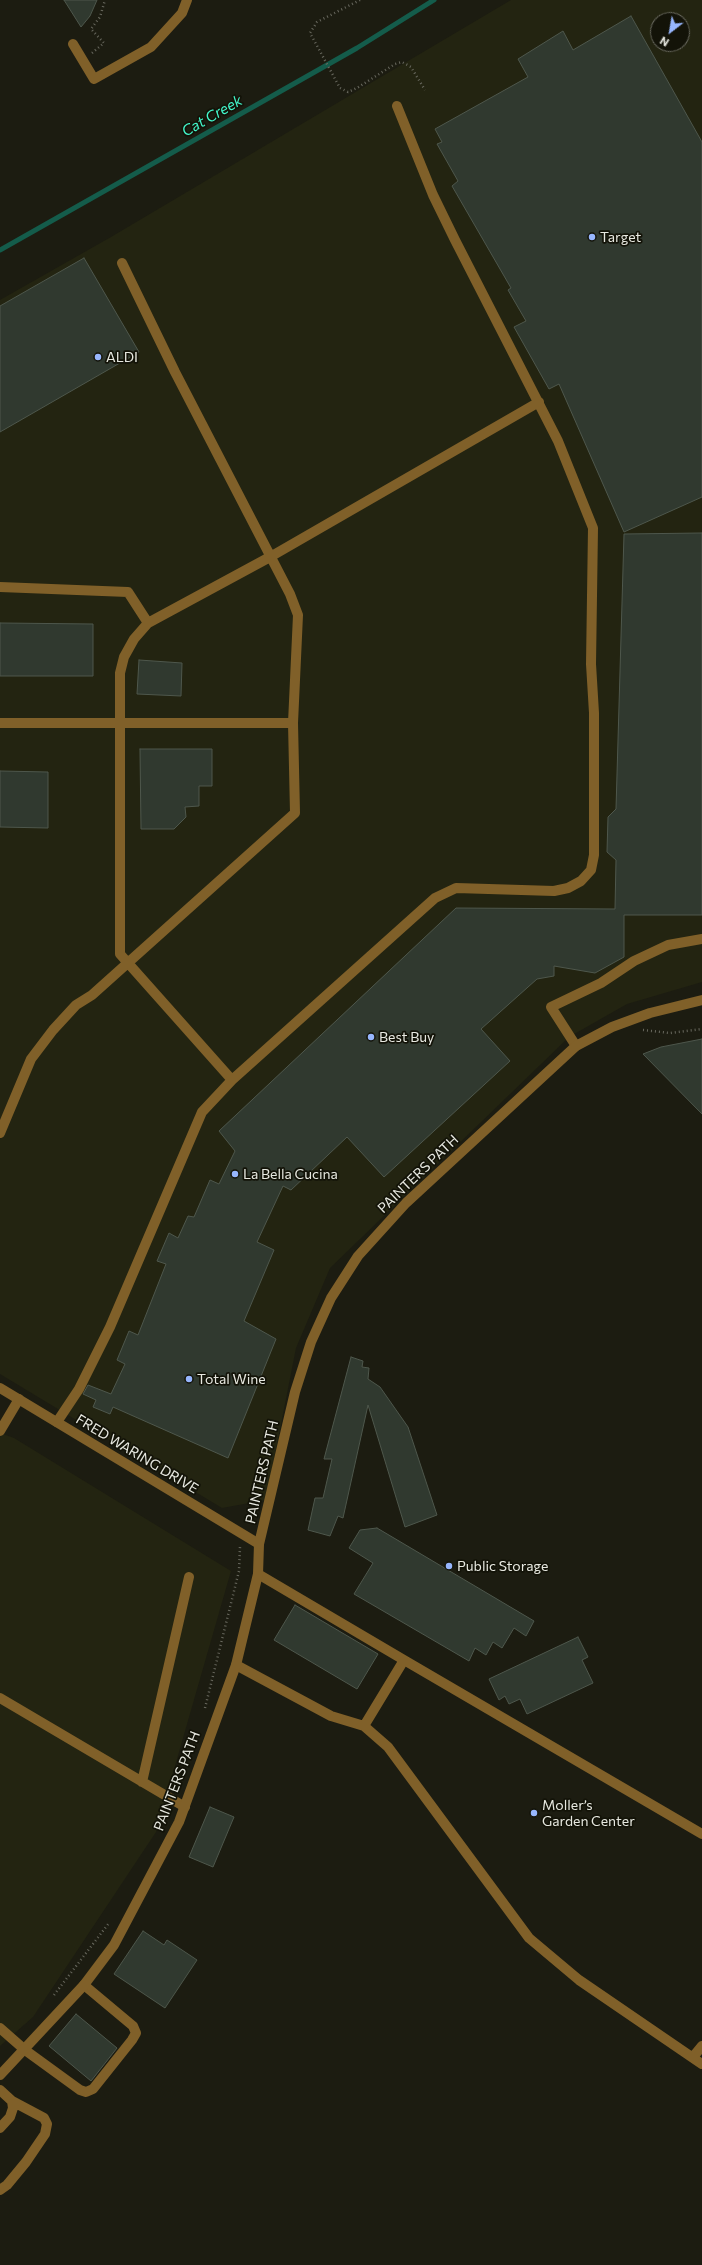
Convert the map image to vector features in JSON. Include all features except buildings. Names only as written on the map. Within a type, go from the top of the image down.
[{"type":"street","points":[[73,44],[84,60],[94,79],[151,47],[182,12],[187,0]]},
{"type":"street","points":[[57,1422],[78,1389],[110,1327],[202,1112],[232,1080],[435,898],[456,888],[554,890],[568,888],[581,881],[591,870],[594,855],[594,713],[591,664],[593,528],[558,441],[452,233],[397,106]]},
{"type":"street","points":[[0,1133],[37,1049],[76,1005],[92,995],[128,964],[296,813],[293,723],[298,615],[290,594],[175,372],[122,263]]},
{"type":"street","points":[[232,1080],[120,954],[120,673],[124,657],[134,639],[148,623],[270,557],[539,402]]},
{"type":"street","points":[[0,587],[128,592],[148,623]]},
{"type":"street","points":[[0,723],[293,723]]},
{"type":"street","points":[[576,1046],[551,1007],[602,983],[634,961],[668,945],[702,939]]},
{"type":"street","name":"PAINTERS PATH","points":[[0,2075],[25,2050],[84,1985],[114,1945],[179,1822],[236,1665],[258,1574],[259,1544],[295,1392],[311,1342],[331,1298],[358,1256],[381,1229],[576,1046],[612,1027],[650,1013],[702,1000]]},
{"type":"street","name":"FRED WARING DRIVE","points":[[0,1388],[259,1544]]},
{"type":"street","points":[[0,1431],[19,1399]]},
{"type":"street","points":[[258,1574],[702,1834]]},
{"type":"street","points":[[142,1782],[189,1577]]},
{"type":"street","points":[[364,1726],[404,1660]]},
{"type":"street","points":[[236,1665],[331,1716],[364,1726],[388,1747],[529,1938],[579,1980],[702,2064]]},
{"type":"street","points":[[0,1698],[185,1807]]},
{"type":"street","points":[[0,2028],[25,2050],[80,2090],[86,2092],[93,2089],[132,2040],[136,2032],[133,2026],[84,1985]]},
{"type":"street","points":[[693,2057],[702,2046]]},
{"type":"street","points":[[0,2090],[12,2101],[44,2118],[47,2124],[44,2134],[26,2162],[7,2185],[0,2190]]},
{"type":"street","points":[[0,2128],[10,2117],[13,2108],[12,2101]]},
{"type":"path","points":[[84,60],[104,43],[91,29],[100,17],[105,0]]},
{"type":"path","points":[[360,0],[317,22],[310,33],[313,42],[340,88],[348,92],[395,64],[402,62],[411,67],[425,90]]},
{"type":"path","points":[[639,1030],[670,1033],[702,1029]]},
{"type":"path","points":[[204,1710],[240,1571]]},
{"type":"path","points":[[52,1999],[84,1959],[110,1922]]},
{"type":"shaded area","points":[[511,0],[702,0],[702,982],[627,1004],[569,1037],[330,1268],[296,1348],[266,1500],[222,1508],[0,1374],[0,300],[111,237]]},
{"type":"shaded area","points":[[0,1433],[14,1438],[231,1571],[156,1832],[33,2017],[0,2046]]},
{"type":"waterway","name":"Cat Creek","points":[[0,250],[357,48],[434,0]]},
{"type":"place","name":"Target","points":[[592,237]]},
{"type":"place","name":"ALDI","points":[[98,357]]},
{"type":"place","name":"Best Buy","points":[[371,1037]]},
{"type":"place","name":"La Bella Cucina","points":[[235,1174]]},
{"type":"place","name":"Total Wine","points":[[189,1379]]},
{"type":"place","name":"Public Storage","points":[[449,1566]]},
{"type":"place","name":"Moller’s Garden Center","points":[[534,1813]]}]
